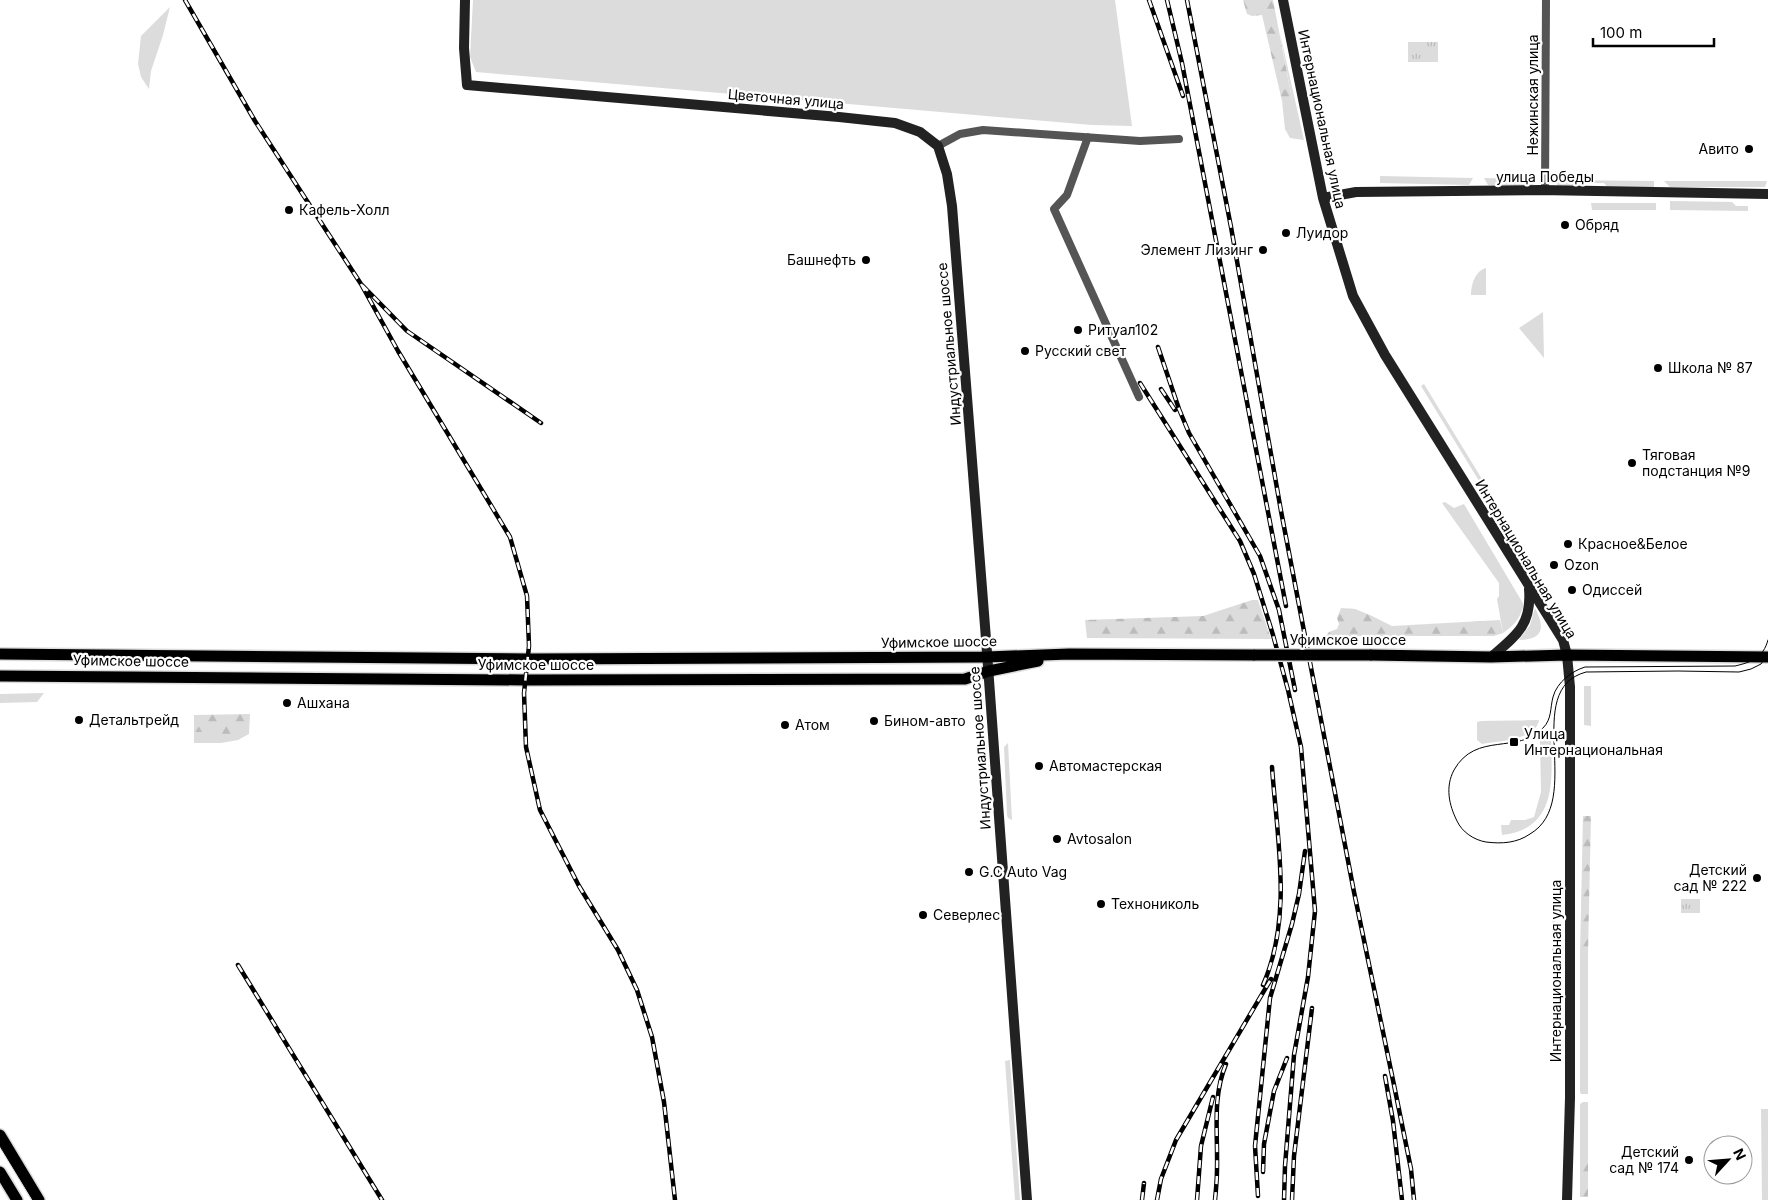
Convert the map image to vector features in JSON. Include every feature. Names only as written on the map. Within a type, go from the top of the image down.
[{"type":"main road","name":"Уфимское шоссе","points":[[0,654],[528,659],[987,657],[1069,654],[1768,657]]},
{"type":"main road","name":"Уфимское шоссе","points":[[0,676],[525,680],[964,679],[1069,654]]},
{"type":"main road","points":[[0,1135],[39,1200]]},
{"type":"main road","points":[[0,1172],[17,1200]]},
{"type":"street","name":"Цветочная улица","points":[[465,0],[464,48],[467,85],[895,123],[920,132],[938,146]]},
{"type":"street","name":"Интернациональная улица","points":[[1283,0],[1323,198],[1353,296],[1385,355],[1563,640],[1567,655],[1570,687],[1570,1098],[1567,1200]]},
{"type":"street","name":"Нежинская улица","points":[[1545,190],[1546,0]]},
{"type":"street","points":[[938,146],[960,134],[983,130],[1140,141],[1179,139]]},
{"type":"street","points":[[1088,137],[1067,195],[1054,209],[1139,397]]},
{"type":"street","name":"Индустриальное шоссе","points":[[938,146],[947,174],[952,206],[1027,1200]]},
{"type":"street","name":"улица Победы","points":[[1323,198],[1356,192],[1545,190],[1768,194]]},
{"type":"street","points":[[1491,657],[1524,626],[1530,602],[1529,588]]},
{"type":"green space","points":[[473,0],[1115,0],[1132,126],[1092,125],[476,72],[470,57]]},
{"type":"green space","points":[[1243,0],[1273,0],[1292,99],[1288,105],[1282,101],[1262,15],[1252,16],[1247,14]]},
{"type":"green space","points":[[170,7],[151,71],[149,89],[141,77],[138,64],[141,36]]},
{"type":"green space","points":[[1279,29],[1304,140],[1290,138],[1285,129],[1282,101],[1284,104],[1292,99]]},
{"type":"green space","points":[[1408,42],[1438,42],[1438,62],[1408,62]]},
{"type":"green space","points":[[1380,176],[1473,178],[1469,185],[1380,183]]},
{"type":"green space","points":[[1484,178],[1534,179],[1533,187],[1488,185]]},
{"type":"green space","points":[[1557,180],[1654,181],[1654,188],[1608,188],[1604,183],[1575,183],[1569,188],[1557,188]]},
{"type":"green space","points":[[1664,181],[1767,181],[1765,187],[1670,187]]},
{"type":"green space","points":[[1670,201],[1732,202],[1736,206],[1748,206],[1748,211],[1670,210]]},
{"type":"green space","points":[[1591,203],[1656,203],[1656,210],[1592,210]]},
{"type":"green space","points":[[1486,268],[1486,295],[1471,295],[1474,279],[1479,272]]},
{"type":"green space","points":[[1543,312],[1544,358],[1519,328]]},
{"type":"green space","points":[[1424,384],[1510,525],[1506,525],[1421,386]]},
{"type":"green space","points":[[1445,502],[1454,508],[1464,504],[1524,605],[1516,621],[1503,633],[1497,599],[1499,596],[1499,583],[1442,503]]},
{"type":"green space","points":[[1252,600],[1258,600],[1271,639],[1087,638],[1085,620],[1203,616]]},
{"type":"green space","points":[[1341,608],[1355,609],[1392,626],[1500,620],[1503,633],[1494,636],[1326,636],[1329,632],[1337,629],[1339,624],[1337,618]]},
{"type":"green space","points":[[1535,608],[1541,626],[1538,635],[1533,638],[1519,640],[1530,625]]},
{"type":"green space","points":[[1584,686],[1591,686],[1591,726],[1584,725]]},
{"type":"green space","points":[[44,693],[37,702],[0,703],[0,694]]},
{"type":"green space","points":[[250,714],[249,734],[238,740],[221,743],[221,732],[194,732],[194,715]]},
{"type":"green space","points":[[1539,720],[1536,727],[1524,736],[1482,744],[1477,740],[1477,722]]},
{"type":"green space","points":[[1551,730],[1551,781],[1549,796],[1543,810],[1535,822],[1521,830],[1502,835],[1501,825],[1509,825],[1511,820],[1525,820],[1534,817],[1541,792],[1540,741]]},
{"type":"green space","points":[[194,732],[221,732],[221,743],[194,743]]},
{"type":"green space","points":[[1008,743],[1012,820],[1007,815],[1004,747]]},
{"type":"green space","points":[[1583,816],[1591,816],[1588,953],[1580,953]]},
{"type":"green space","points":[[1681,899],[1700,899],[1700,913],[1681,913]]},
{"type":"green space","points":[[1552,903],[1555,903],[1555,1024],[1552,1024]]},
{"type":"green space","points":[[1580,953],[1588,953],[1588,1094],[1581,1094],[1580,1092]]},
{"type":"green space","points":[[1010,1060],[1020,1200],[1015,1200],[1005,1061]]},
{"type":"green space","points":[[1588,1102],[1588,1150],[1580,1150],[1580,1104]]},
{"type":"green space","points":[[1761,1109],[1768,1109],[1768,1200],[1762,1200]]},
{"type":"green space","points":[[1580,1150],[1588,1150],[1588,1197],[1580,1197]]},
{"type":"tram line","points":[[1768,640],[1760,655],[1747,663],[1735,666],[1585,667],[1575,671],[1558,687],[1553,697],[1546,725],[1533,736],[1485,747],[1463,758],[1451,776],[1449,789],[1450,802],[1459,825],[1465,832],[1477,839],[1486,842],[1504,843],[1525,837],[1546,818],[1553,797],[1555,773],[1554,722],[1557,700],[1567,683],[1586,672],[1739,672],[1761,664],[1768,654]]},
{"type":"tram line","points":[[0,1146],[33,1200]]},
{"type":"railway","points":[[185,0],[255,121],[361,284],[407,331],[541,423]]},
{"type":"railway","points":[[1149,0],[1183,96]]},
{"type":"railway","points":[[1167,0],[1182,63],[1286,606]]},
{"type":"railway","points":[[1187,0],[1231,227],[1281,511],[1354,892],[1411,1169],[1414,1200]]},
{"type":"railway","points":[[361,284],[398,351],[510,537],[527,596],[529,646],[524,693],[526,747],[540,810],[579,886],[618,950],[637,990],[652,1037],[664,1102],[675,1200]]},
{"type":"railway","points":[[1158,347],[1189,433],[1260,556],[1279,610],[1295,690]]},
{"type":"railway","points":[[1140,383],[1240,541],[1254,574],[1273,635],[1301,747],[1315,911],[1308,977],[1294,1055],[1284,1200]]},
{"type":"railway","points":[[1161,389],[1175,410]]},
{"type":"railway","points":[[1263,985],[1272,959],[1278,932],[1280,905],[1281,878],[1272,767]]},
{"type":"railway","points":[[1258,1196],[1255,1146],[1270,998],[1292,924],[1299,894],[1305,851]]},
{"type":"railway","points":[[238,965],[382,1200]]},
{"type":"railway","points":[[1157,1200],[1161,1179],[1176,1140],[1271,979]]},
{"type":"railway","points":[[1292,1200],[1294,1156],[1312,1008]]},
{"type":"railway","points":[[1263,1172],[1264,1144],[1274,1091],[1287,1058]]},
{"type":"railway","points":[[1215,1200],[1217,1102],[1226,1064]]},
{"type":"railway","points":[[1385,1076],[1393,1121],[1402,1200]]},
{"type":"railway","points":[[1197,1200],[1201,1146],[1213,1097]]},
{"type":"railway","points":[[1142,1200],[1144,1183]]},
{"type":"place","name":"Авито","points":[[1749,149]]},
{"type":"place","name":"Кафель-Холл","points":[[289,210]]},
{"type":"place","name":"Обряд","points":[[1565,225]]},
{"type":"place","name":"Луидор","points":[[1286,233]]},
{"type":"place","name":"Элемент Лизинг","points":[[1263,250]]},
{"type":"place","name":"Башнефть","points":[[866,260]]},
{"type":"place","name":"Ритуал102","points":[[1078,330]]},
{"type":"place","name":"Русский свет","points":[[1025,351]]},
{"type":"place","name":"Школа № 87","points":[[1658,368]]},
{"type":"place","name":"Тяговая подстанция №9","points":[[1632,463]]},
{"type":"place","name":"Красное&Белое","points":[[1568,544]]},
{"type":"place","name":"Ozon","points":[[1554,565]]},
{"type":"place","name":"Одиссей","points":[[1572,590]]},
{"type":"place","name":"Ашхана","points":[[287,703]]},
{"type":"place","name":"Детальтрейд","points":[[79,720]]},
{"type":"place","name":"Бином-авто","points":[[874,721]]},
{"type":"place","name":"Атом","points":[[785,725]]},
{"type":"place","name":"Улица Интернациональная","points":[[1514,742]]},
{"type":"place","name":"Автомастерская","points":[[1039,766]]},
{"type":"place","name":"Avtosalon","points":[[1057,839]]},
{"type":"place","name":"G.C Auto Vag","points":[[969,872]]},
{"type":"place","name":"Детский сад № 222","points":[[1757,878]]},
{"type":"place","name":"Технониколь","points":[[1101,904]]},
{"type":"place","name":"Северлес","points":[[923,915]]},
{"type":"place","name":"Детский сад № 174","points":[[1689,1160]]}]
